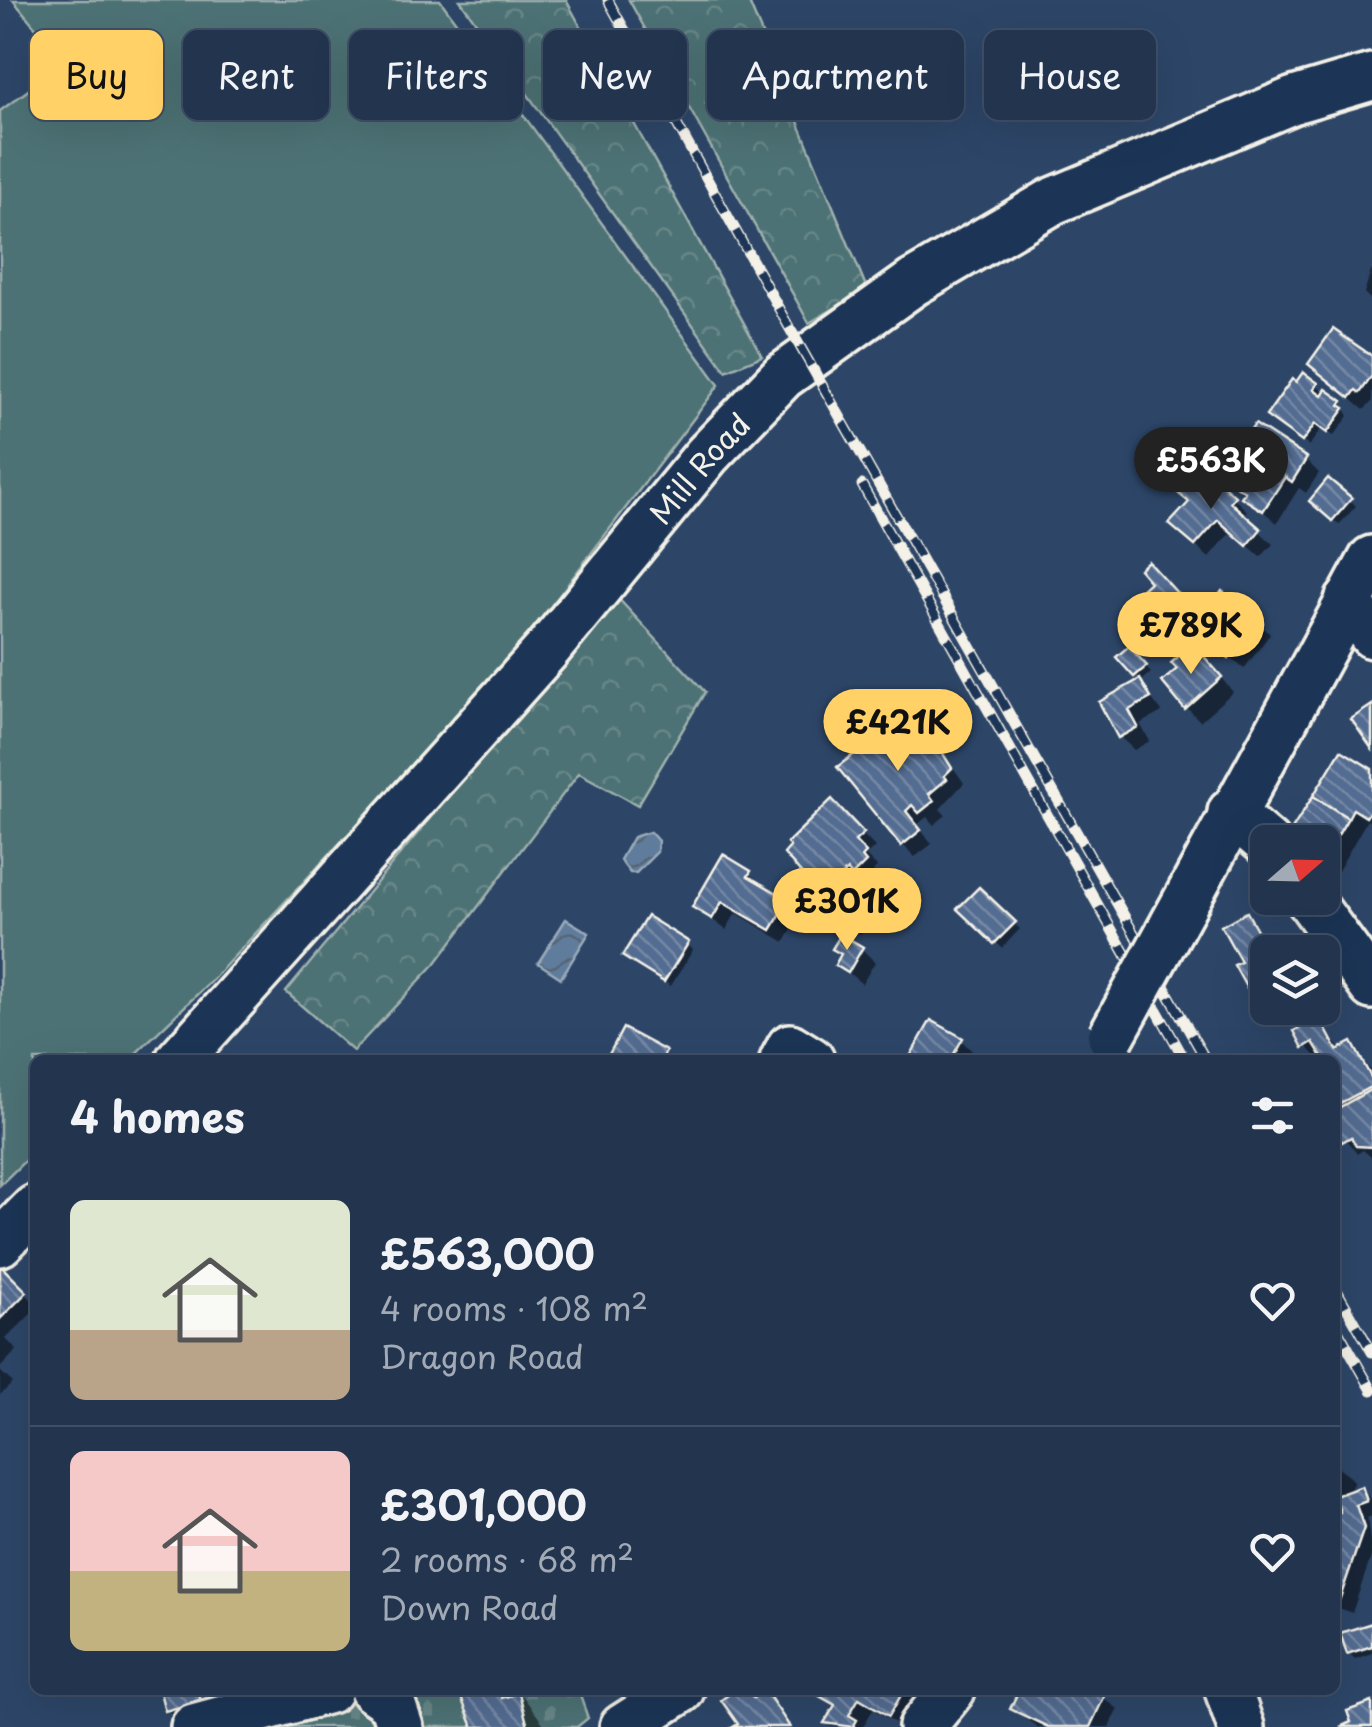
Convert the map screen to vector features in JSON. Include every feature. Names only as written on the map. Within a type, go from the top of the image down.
[{"type":"street","name":"Mill Road","points":[[183,1055],[546,650],[708,455],[783,376],[914,283],[1053,202],[1294,100],[1372,77]]},
{"type":"street","points":[[1105,1048],[1231,812],[1360,618],[1372,558]]},
{"type":"street","points":[[1231,812],[1250,828]]},
{"type":"street","points":[[1320,915],[1372,986]]},
{"type":"street","points":[[0,1243],[30,1213]]},
{"type":"street","points":[[194,1727],[311,1695]]},
{"type":"street","points":[[380,1695],[392,1704],[400,1727]]},
{"type":"street","points":[[623,1727],[673,1695]]},
{"type":"street","points":[[922,1727],[948,1695]]},
{"type":"street","points":[[1230,1695],[1241,1727]]},
{"type":"green space","points":[[13,0],[440,0],[462,30],[349,30],[349,120],[523,120],[523,115],[719,385],[508,663],[212,980],[134,1055],[30,1055],[30,1156],[0,1185],[0,111],[30,89],[30,120],[163,120],[163,30],[38,30]]},
{"type":"green space","points":[[460,0],[566,0],[583,30],[543,30],[543,116],[523,88],[523,30],[482,30]]},
{"type":"green space","points":[[629,0],[748,0],[760,30],[707,30],[707,120],[797,120],[867,289],[809,323],[687,104],[687,30],[646,30]]},
{"type":"green space","points":[[546,120],[632,120],[762,356],[726,371]]},
{"type":"green space","points":[[615,595],[705,692],[638,805],[579,773],[435,964],[353,1051],[286,992]]},
{"type":"green space","points":[[240,1695],[580,1695],[588,1718],[577,1727],[245,1727]]},
{"type":"water","points":[[650,832],[658,841],[657,852],[636,873],[630,873],[620,860],[633,837]]},
{"type":"water","points":[[566,919],[589,933],[561,978],[538,963]]},
{"type":"building","points":[[1333,329],[1372,356],[1372,376],[1360,393],[1356,390],[1350,398],[1308,364]]},
{"type":"building","points":[[1303,372],[1318,383],[1314,389],[1322,395],[1326,389],[1343,401],[1340,405],[1345,408],[1327,433],[1315,424],[1302,442],[1266,416],[1292,379],[1296,382]]},
{"type":"building","points":[[1255,424],[1307,458],[1292,482],[1285,477],[1263,511],[1241,497],[1245,492],[1212,470],[1234,436],[1243,442]]},
{"type":"building","points":[[1196,472],[1210,484],[1215,478],[1235,496],[1230,502],[1261,529],[1247,546],[1218,520],[1195,546],[1169,524],[1189,502],[1178,493]]},
{"type":"building","points":[[1328,478],[1352,498],[1332,521],[1309,501]]},
{"type":"building","points":[[1148,561],[1187,604],[1166,623],[1139,592],[1150,582],[1139,569]]},
{"type":"building","points":[[1222,591],[1259,619],[1229,658],[1210,643],[1224,624],[1207,611]]},
{"type":"building","points":[[1193,644],[1222,677],[1185,710],[1162,682],[1177,669],[1171,663]]},
{"type":"building","points":[[1129,646],[1147,666],[1134,677],[1116,657]]},
{"type":"building","points":[[1140,679],[1151,698],[1129,710],[1138,727],[1118,738],[1099,702]]},
{"type":"building","points":[[1372,705],[1372,749],[1351,719]]},
{"type":"building","points":[[915,709],[952,768],[944,776],[947,779],[929,794],[934,801],[919,813],[912,805],[906,811],[921,830],[901,846],[837,767]]},
{"type":"building","points":[[1341,750],[1372,769],[1372,808],[1366,817],[1353,809],[1348,818],[1313,796]]},
{"type":"building","points":[[1313,796],[1348,818],[1340,832],[1340,825],[1295,825]]},
{"type":"building","points":[[832,799],[864,833],[855,841],[866,853],[862,857],[866,862],[852,876],[847,870],[837,880],[864,904],[845,923],[784,854],[790,847],[787,843]]},
{"type":"building","points":[[723,854],[751,871],[748,876],[789,900],[771,930],[722,902],[712,919],[692,907]]},
{"type":"building","points":[[979,887],[1016,922],[994,944],[957,909]]},
{"type":"building","points":[[1247,912],[1260,935],[1250,935],[1250,994],[1234,965],[1241,962],[1221,926]]},
{"type":"building","points":[[647,916],[689,942],[664,982],[622,956]]},
{"type":"building","points":[[841,934],[863,947],[848,973],[835,965],[841,954],[832,949]]},
{"type":"building","points":[[931,1020],[963,1038],[953,1055],[911,1055]]},
{"type":"building","points":[[1305,1025],[1323,1025],[1337,1050],[1352,1042],[1372,1086],[1340,1103],[1340,1055],[1321,1055],[1313,1042],[1303,1048],[1294,1031]]},
{"type":"building","points":[[623,1028],[666,1051],[664,1055],[609,1055]]},
{"type":"building","points":[[1372,1089],[1372,1147],[1356,1146],[1351,1137],[1342,1142],[1340,1107]]},
{"type":"building","points":[[0,1265],[27,1292],[0,1319]]},
{"type":"building","points":[[1362,1486],[1367,1501],[1356,1505],[1364,1528],[1340,1598],[1340,1512],[1340,1494]]},
{"type":"building","points":[[1372,1623],[1372,1646],[1347,1654],[1340,1633]]},
{"type":"building","points":[[161,1695],[199,1695],[201,1701],[165,1711]]},
{"type":"building","points":[[460,1695],[520,1695],[528,1727],[473,1727]]},
{"type":"building","points":[[728,1695],[768,1695],[790,1727],[733,1727],[738,1724],[721,1700]]},
{"type":"building","points":[[818,1695],[901,1695],[889,1716],[859,1698],[849,1715],[857,1720],[853,1727],[824,1723],[835,1705]]},
{"type":"building","points":[[1017,1695],[1105,1695],[1090,1727],[1048,1727],[1010,1709]]},
{"type":"building","points":[[1372,1702],[1372,1727],[1340,1727],[1351,1722],[1347,1711]]},
{"type":"railway","points":[[608,0],[789,327],[1203,1055]]},
{"type":"railway","points":[[862,485],[1182,1055]]},
{"type":"railway","points":[[1340,1296],[1372,1352]]},
{"type":"railway","points":[[1340,1334],[1372,1390]]}]
